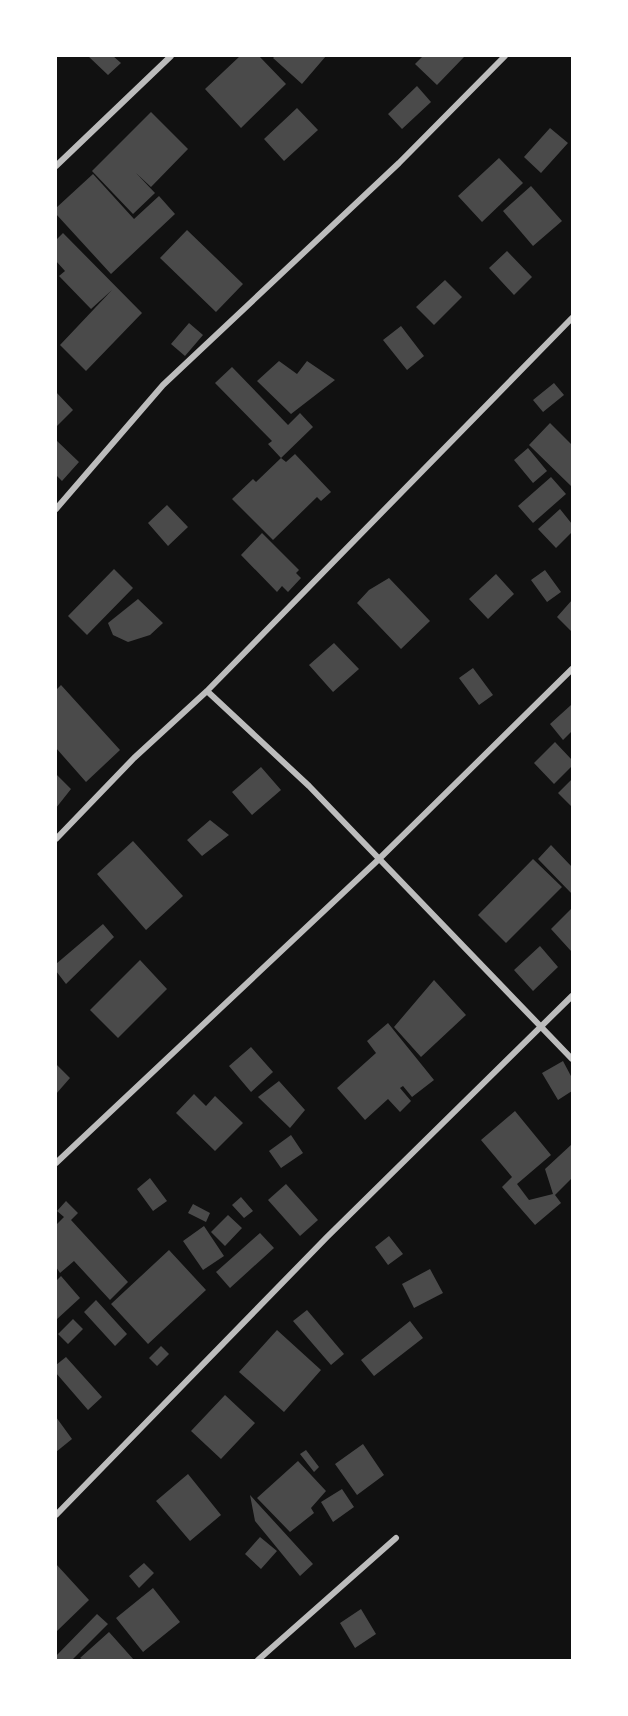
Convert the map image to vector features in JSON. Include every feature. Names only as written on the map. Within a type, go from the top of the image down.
[{"type":"street","points":[[56,166],[171,56]]},
{"type":"street","points":[[56,509],[163,385],[399,163],[505,56]]},
{"type":"street","points":[[56,840],[134,758],[207,691],[573,318]]},
{"type":"street","points":[[56,1163],[378,860],[573,669]]},
{"type":"street","points":[[207,691],[309,786],[378,860],[573,1059]]},
{"type":"street","points":[[56,1515],[327,1237],[573,996]]},
{"type":"street","points":[[258,1660],[396,1538]]},
{"type":"building","points":[[88,56],[113,56],[121,63],[108,75]]},
{"type":"building","points":[[240,56],[259,56],[286,84],[241,128],[205,89]]},
{"type":"building","points":[[275,56],[326,56],[302,84],[273,58]]},
{"type":"building","points":[[423,56],[464,57],[437,85],[415,64]]},
{"type":"building","points":[[417,86],[431,102],[402,129],[388,114]]},
{"type":"building","points":[[297,108],[318,130],[284,161],[264,139]]},
{"type":"building","points":[[151,112],[188,149],[151,187],[136,173],[155,193],[133,214],[92,171]]},
{"type":"building","points":[[550,128],[568,143],[541,173],[524,157]]},
{"type":"building","points":[[499,158],[523,183],[482,222],[458,196]]},
{"type":"building","points":[[93,174],[134,219],[159,196],[175,214],[111,274],[56,214],[56,208]]},
{"type":"building","points":[[531,186],[562,221],[533,246],[503,211]]},
{"type":"building","points":[[187,230],[243,284],[216,312],[160,258]]},
{"type":"building","points":[[63,233],[142,313],[86,371],[60,345],[112,290],[91,309],[59,276],[65,271],[56,261],[56,240]]},
{"type":"building","points":[[507,251],[532,277],[514,295],[489,268]]},
{"type":"building","points":[[445,280],[462,297],[434,325],[416,307]]},
{"type":"building","points":[[189,323],[203,335],[185,356],[171,344]]},
{"type":"building","points":[[401,326],[424,356],[407,370],[383,340]]},
{"type":"building","points":[[279,361],[297,374],[307,361],[335,380],[291,414],[257,381]]},
{"type":"building","points":[[232,367],[288,425],[300,413],[313,427],[281,458],[268,444],[272,441],[215,383]]},
{"type":"building","points":[[554,383],[564,395],[543,412],[533,400]]},
{"type":"building","points":[[56,392],[73,410],[56,427]]},
{"type":"building","points":[[550,423],[572,445],[571,486],[529,445]]},
{"type":"building","points":[[56,440],[79,462],[62,481],[56,475]]},
{"type":"building","points":[[528,448],[547,471],[533,483],[514,460]]},
{"type":"building","points":[[295,454],[331,492],[321,501],[317,497],[273,540],[232,499],[253,479],[256,482],[281,458],[286,462]]},
{"type":"building","points":[[551,477],[566,494],[533,523],[518,506]]},
{"type":"building","points":[[167,505],[188,527],[168,546],[148,523]]},
{"type":"building","points":[[560,509],[572,524],[572,532],[556,548],[538,529]]},
{"type":"building","points":[[262,533],[299,570],[296,573],[301,578],[288,592],[282,586],[277,592],[241,555]]},
{"type":"building","points":[[114,569],[133,588],[87,635],[68,616]]},
{"type":"building","points":[[545,570],[561,592],[547,602],[531,580]]},
{"type":"building","points":[[496,574],[514,594],[488,619],[469,599]]},
{"type":"building","points":[[389,578],[430,621],[401,649],[357,603],[369,590]]},
{"type":"building","points":[[138,599],[163,623],[150,635],[128,642],[113,635],[108,623]]},
{"type":"building","points":[[572,600],[572,632],[557,617]]},
{"type":"building","points":[[334,643],[359,669],[333,692],[309,665]]},
{"type":"building","points":[[473,668],[493,695],[479,705],[459,678]]},
{"type":"building","points":[[61,685],[120,750],[86,782],[56,748],[56,690]]},
{"type":"building","points":[[571,705],[572,731],[563,740],[550,724]]},
{"type":"building","points":[[555,742],[572,760],[572,766],[554,784],[534,763]]},
{"type":"building","points":[[261,767],[281,790],[252,815],[232,792]]},
{"type":"building","points":[[56,774],[71,789],[56,808]]},
{"type":"building","points":[[572,779],[572,807],[558,793]]},
{"type":"building","points":[[210,820],[229,835],[202,856],[187,840]]},
{"type":"building","points":[[133,841],[183,896],[146,930],[97,874]]},
{"type":"building","points":[[551,845],[572,867],[572,894],[538,859]]},
{"type":"building","points":[[533,859],[562,887],[506,943],[478,915]]},
{"type":"building","points":[[572,908],[572,949],[571,951],[551,929]]},
{"type":"building","points":[[103,924],[114,937],[66,984],[56,971],[56,964]]},
{"type":"building","points":[[540,946],[558,967],[533,991],[514,970]]},
{"type":"building","points":[[140,960],[167,989],[118,1038],[90,1010]]},
{"type":"building","points":[[434,980],[466,1015],[421,1057],[394,1027]]},
{"type":"building","points":[[388,1023],[434,1080],[412,1097],[403,1086],[400,1088],[411,1101],[400,1112],[388,1099],[365,1120],[337,1088],[376,1053],[367,1041]]},
{"type":"building","points":[[251,1047],[273,1072],[251,1092],[229,1066]]},
{"type":"building","points":[[563,1061],[572,1078],[572,1091],[558,1100],[542,1073]]},
{"type":"building","points":[[56,1064],[70,1078],[56,1094]]},
{"type":"building","points":[[279,1081],[305,1110],[290,1128],[258,1097]]},
{"type":"building","points":[[194,1094],[206,1106],[215,1096],[243,1123],[215,1151],[176,1113]]},
{"type":"building","points":[[515,1111],[551,1155],[517,1184],[529,1200],[553,1194],[545,1169],[572,1144],[572,1178],[555,1195],[561,1203],[535,1225],[502,1187],[512,1177],[481,1140]]},
{"type":"building","points":[[291,1135],[303,1153],[281,1168],[269,1151]]},
{"type":"building","points":[[150,1178],[167,1201],[153,1211],[137,1189]]},
{"type":"building","points":[[286,1184],[318,1220],[300,1236],[268,1200]]},
{"type":"building","points":[[241,1197],[253,1211],[244,1218],[232,1205]]},
{"type":"building","points":[[66,1201],[78,1213],[71,1220],[128,1282],[110,1300],[74,1261],[60,1273],[56,1267],[56,1225],[64,1217],[57,1211]]},
{"type":"building","points":[[193,1204],[210,1213],[206,1222],[188,1213]]},
{"type":"building","points":[[228,1215],[242,1228],[225,1246],[211,1232]]},
{"type":"building","points":[[204,1226],[224,1256],[203,1270],[183,1241]]},
{"type":"building","points":[[260,1233],[274,1248],[230,1288],[216,1272]]},
{"type":"building","points":[[389,1236],[403,1254],[388,1265],[375,1247]]},
{"type":"building","points":[[169,1250],[206,1290],[148,1344],[111,1304]]},
{"type":"building","points":[[430,1269],[443,1293],[414,1308],[402,1284]]},
{"type":"building","points":[[61,1276],[80,1298],[56,1320],[56,1281]]},
{"type":"building","points":[[96,1300],[127,1334],[115,1346],[84,1312]]},
{"type":"building","points":[[307,1310],[344,1354],[331,1365],[293,1321]]},
{"type":"building","points":[[73,1319],[83,1329],[68,1344],[58,1334]]},
{"type":"building","points":[[410,1321],[423,1338],[374,1376],[361,1360]]},
{"type":"building","points":[[277,1330],[321,1370],[284,1412],[239,1372]]},
{"type":"building","points":[[161,1346],[169,1354],[157,1366],[149,1358]]},
{"type":"building","points":[[66,1357],[102,1397],[88,1410],[56,1373],[56,1365]]},
{"type":"building","points":[[225,1395],[255,1423],[221,1459],[191,1431]]},
{"type":"building","points":[[56,1417],[72,1439],[56,1452]]},
{"type":"building","points":[[363,1444],[384,1475],[357,1495],[335,1464]]},
{"type":"building","points":[[306,1450],[319,1467],[314,1472],[300,1454]]},
{"type":"building","points":[[298,1461],[326,1491],[311,1508],[314,1513],[290,1532],[257,1498]]},
{"type":"building","points":[[188,1474],[221,1515],[190,1541],[156,1501]]},
{"type":"building","points":[[342,1489],[354,1507],[333,1522],[321,1502]]},
{"type":"building","points":[[250,1495],[313,1564],[300,1576],[255,1521]]},
{"type":"building","points":[[260,1537],[277,1551],[261,1569],[245,1554]]},
{"type":"building","points":[[144,1563],[154,1573],[139,1588],[129,1576]]},
{"type":"building","points":[[56,1564],[89,1600],[56,1632]]},
{"type":"building","points":[[153,1588],[180,1622],[143,1652],[116,1618]]},
{"type":"building","points":[[361,1609],[376,1634],[355,1648],[340,1623]]},
{"type":"building","points":[[97,1614],[108,1624],[72,1660],[56,1660],[56,1656]]},
{"type":"building","points":[[109,1632],[134,1660],[83,1660],[80,1658]]}]
